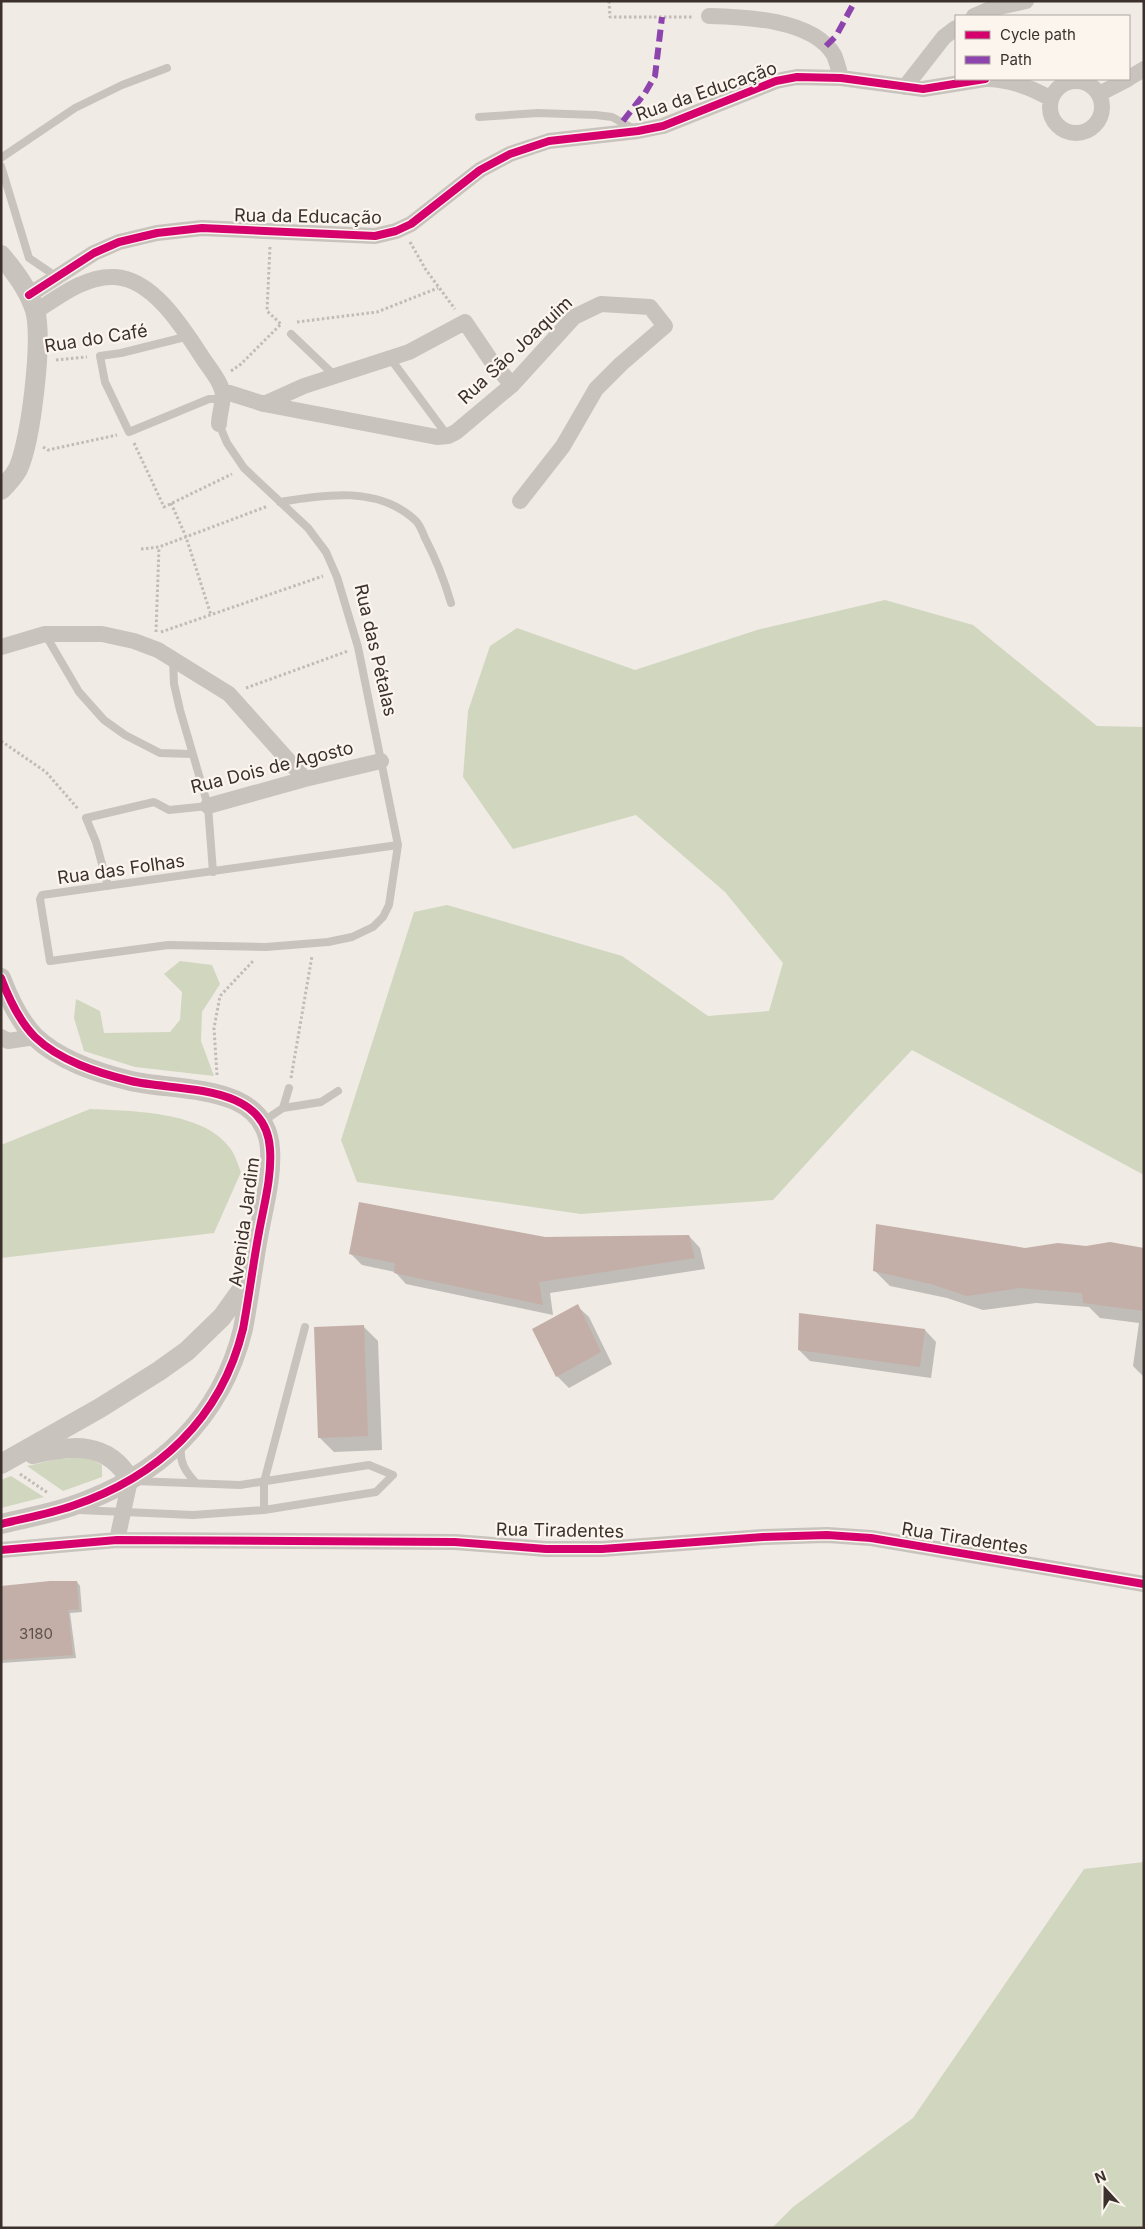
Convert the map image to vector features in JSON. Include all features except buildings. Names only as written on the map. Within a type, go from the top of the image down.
[{"type":"street","points":[[976,15],[990,9],[1018,2]]},
{"type":"street","points":[[709,16],[760,20],[777,23],[803,32],[818,40],[831,51],[841,78]]},
{"type":"street","points":[[905,87],[937,44],[955,29]]},
{"type":"street","points":[[1130,77],[1144,69]]},
{"type":"street","name":"Rua da Educação","points":[[32,303],[57,277],[94,253],[110,246],[157,233],[202,228],[375,236],[411,224],[480,170],[510,154],[549,141],[638,131],[663,126],[776,81],[797,77],[841,78],[923,90],[981,80]]},
{"type":"street","name":"Rua da Educação","points":[[996,80],[1015,82],[1034,88],[1051,98]]},
{"type":"street","points":[[1099,94],[1124,80]]},
{"type":"street","points":[[1077,81],[1094,87],[1099,94],[1102,103],[1099,120],[1093,127],[1077,133],[1069,132],[1055,123],[1051,115],[1051,98],[1061,85],[1077,81]]},
{"type":"street","points":[[1,255],[32,303],[38,362],[27,436],[18,469],[2,489]]},
{"type":"street","points":[[32,303],[98,279],[115,277],[131,281],[145,288],[157,298],[189,336],[220,390],[264,404],[437,436],[448,436]]},
{"type":"street","name":"Rua São Joaquim","points":[[448,436],[456,432],[512,384],[574,317],[600,304],[650,306],[665,326],[621,364],[596,389],[563,446],[520,501]]},
{"type":"street","points":[[264,404],[304,386],[409,352],[465,322],[490,359],[512,384]]},
{"type":"street","name":"Rua das Pétalas","points":[[219,424],[220,390]]},
{"type":"street","points":[[1,647],[45,634],[102,634],[134,641],[173,658],[229,694],[305,779]]},
{"type":"street","name":"Rua Dois de Agosto","points":[[208,806],[305,779],[380,762]]},
{"type":"street","name":"Avenida Jardim","points":[[1,978],[10,999],[35,1037],[54,1051],[74,1062],[103,1073],[133,1081],[219,1094],[249,1107],[262,1122],[270,1149],[269,1167],[244,1329],[239,1348],[229,1372],[206,1412],[181,1443],[160,1461],[130,1480]]},
{"type":"street","points":[[4,1043],[35,1037]]},
{"type":"street","name":"Avenida Jardim","points":[[10,1465],[159,1372],[187,1351],[222,1317],[251,1276]]},
{"type":"street","points":[[10,1465],[55,1449],[77,1447],[93,1450],[112,1458],[125,1471],[130,1480],[117,1540]]},
{"type":"street","points":[[1,1524],[58,1502],[107,1493],[130,1480]]},
{"type":"street","name":"Rua Tiradentes","points":[[1,1550],[117,1540],[455,1542],[546,1549],[602,1549],[719,1539],[827,1535],[871,1538],[1144,1584]]},
{"type":"lane","points":[[1,158],[75,108],[122,85],[167,68]]},
{"type":"lane","points":[[479,117],[538,113],[596,115],[618,119],[638,131]]},
{"type":"lane","points":[[1,166],[29,258],[57,277]]},
{"type":"lane","points":[[291,334],[335,376]]},
{"type":"lane","name":"Rua do Café","points":[[100,356],[121,353],[189,336]]},
{"type":"lane","points":[[100,356],[105,382],[129,432],[209,399],[220,390]]},
{"type":"lane","points":[[390,358],[448,436]]},
{"type":"lane","name":"Rua das Pétalas","points":[[219,424],[228,443],[244,468],[308,528],[326,552],[335,572],[358,647],[398,845],[389,906],[383,917],[373,927],[352,937],[315,943],[266,947]]},
{"type":"lane","points":[[280,502],[320,494],[358,495],[393,505],[417,522],[440,567],[451,602]]},
{"type":"lane","points":[[45,634],[79,692],[104,720],[125,735],[160,753],[166,755],[192,754]]},
{"type":"lane","points":[[173,658],[174,684],[208,806],[213,872]]},
{"type":"lane","name":"Rua Dois de Agosto","points":[[86,818],[154,802],[169,810],[208,806]]},
{"type":"lane","points":[[86,818],[96,842],[108,886]]},
{"type":"lane","name":"Rua das Folhas","points":[[266,947],[168,945],[50,962],[41,897],[44,894],[398,845]]},
{"type":"lane","points":[[283,1108],[289,1088]]},
{"type":"lane","points":[[262,1122],[283,1108],[321,1102],[338,1091]]},
{"type":"lane","points":[[264,1510],[264,1482],[305,1327]]},
{"type":"lane","points":[[181,1443],[181,1462],[184,1470],[196,1483]]},
{"type":"lane","points":[[58,1502],[123,1513],[193,1515],[264,1510],[376,1492],[393,1475],[369,1465],[264,1482],[226,1485],[130,1480]]},
{"type":"path","points":[[609,1],[610,17],[709,16]]},
{"type":"path","points":[[404,227],[411,248],[438,288],[465,322]]},
{"type":"path","points":[[271,231],[267,311],[281,324]]},
{"type":"path","points":[[220,390],[240,364],[281,324],[377,312],[438,288]]},
{"type":"path","points":[[48,450],[129,432],[164,507],[244,468]]},
{"type":"path","points":[[141,549],[159,547],[280,502]]},
{"type":"path","points":[[171,503],[186,537],[211,615]]},
{"type":"path","points":[[159,547],[156,634],[335,572]]},
{"type":"path","points":[[229,694],[358,647]]},
{"type":"path","points":[[1,741],[46,772],[86,818]]},
{"type":"path","points":[[289,1088],[315,943]]},
{"type":"path","points":[[219,1094],[214,1028],[220,996],[266,947]]},
{"type":"path","points":[[10,1465],[58,1502]]},
{"type":"green space","points":[[885,600],[973,625],[1097,726],[1144,727],[1144,1175],[912,1050],[773,1200],[581,1214],[357,1182],[341,1140],[414,912],[447,905],[622,956],[708,1016],[769,1011],[783,963],[725,892],[636,815],[513,849],[463,777],[468,711],[490,646],[517,628],[635,670],[757,630]]},
{"type":"green space","points":[[180,961],[212,965],[220,984],[202,1012],[201,1041],[214,1076],[135,1067],[84,1051],[74,1018],[76,999],[100,1011],[104,1033],[170,1032],[180,1020],[182,992],[164,974]]},
{"type":"green space","points":[[90,1109],[146,1112],[185,1120],[203,1127],[218,1136],[232,1150],[241,1172],[214,1233],[1,1258],[1,1145]]},
{"type":"green space","points":[[88,1457],[102,1465],[102,1477],[63,1491],[27,1466],[59,1459]]},
{"type":"green space","points":[[11,1476],[44,1497],[1,1508],[1,1480]]},
{"type":"green space","points":[[1144,1862],[1144,2228],[772,2228],[793,2207],[913,2118],[1084,1869]]},
{"type":"marked path","points":[[826,46],[836,36],[855,1]]},
{"type":"marked path","points":[[623,121],[645,93],[655,76],[662,17]]},
{"type":"cycle path","points":[[29,295],[94,253],[119,242],[157,233],[202,228],[375,236],[396,231],[411,224],[480,170],[510,154],[549,141],[638,131],[663,126],[776,81],[797,77],[841,78],[923,89],[979,80]]},
{"type":"cycle path","points":[[1,978],[11,1002],[24,1024],[35,1037],[56,1053],[80,1065],[118,1078],[217,1094],[237,1101],[253,1112],[265,1127],[270,1149],[270,1170],[243,1329],[233,1361],[219,1391],[202,1417],[182,1440],[158,1461],[132,1479],[103,1494],[72,1506],[1,1524]]},
{"type":"cycle path","points":[[1,1550],[117,1540],[455,1542],[546,1549],[602,1549],[763,1537],[827,1535],[871,1538],[1144,1584]]}]
